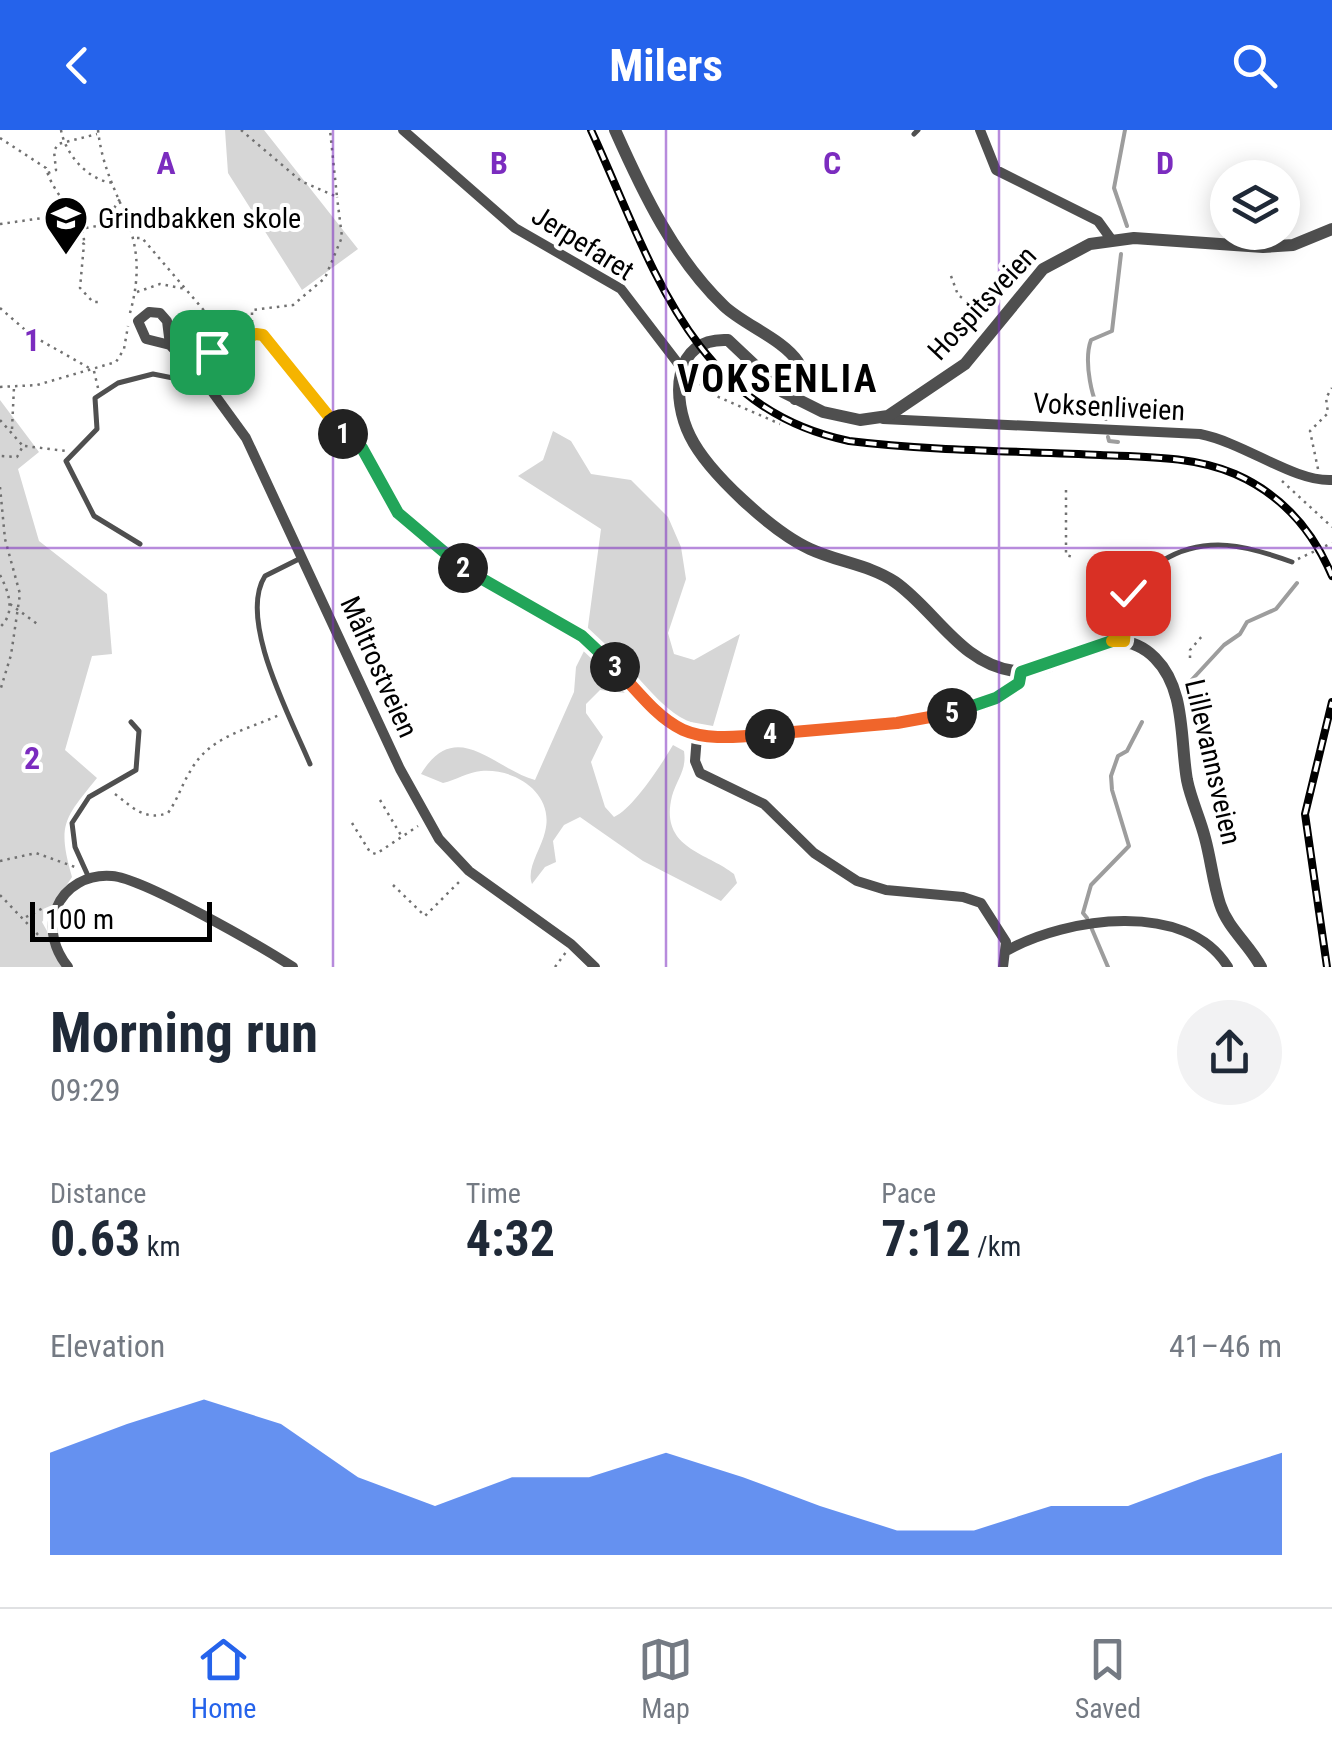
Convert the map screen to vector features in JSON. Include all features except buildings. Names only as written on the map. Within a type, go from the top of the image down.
[{"type":"street","name":"Jerpefaret","points":[[404,130],[515,228],[621,290],[686,369]]},
{"type":"street","points":[[615,130],[663,226],[691,270],[724,306],[799,364],[795,399]]},
{"type":"street","points":[[980,130],[996,170],[1098,221],[1111,239]]},
{"type":"street","name":"Hospitsveien","points":[[874,419],[902,410],[954,374],[1043,269],[1074,250],[1111,239],[1293,245],[1332,229]]},
{"type":"street","points":[[874,419],[845,418],[795,399],[728,340],[710,343],[686,369],[677,390],[688,434],[753,507],[808,548],[894,582],[974,655],[1021,672],[1044,668],[1103,642],[1124,641]]},
{"type":"street","name":"Måltrostveien","points":[[170,345],[206,383],[246,438],[427,821],[469,871],[571,944],[594,967]]},
{"type":"street","name":"Voksenliveien","points":[[874,419],[1200,434],[1249,448],[1319,480],[1332,480]]},
{"type":"street","points":[[362,448],[398,513],[425,537],[474,576],[582,636],[655,713],[697,736],[734,738],[930,718],[1007,693],[1019,683],[1021,672]]},
{"type":"street","name":"Lillevannsveien","points":[[1124,641],[1149,652],[1170,677],[1188,784],[1220,906],[1261,967]]},
{"type":"street","points":[[697,736],[695,761],[700,773],[764,804],[833,867],[886,890],[963,897],[981,903],[1000,928],[1008,950],[1002,967]]},
{"type":"street","points":[[68,967],[57,948],[52,922],[60,902],[88,874],[130,880],[293,967]]},
{"type":"street","points":[[1008,950],[1037,937],[1089,924],[1146,923],[1189,936],[1214,950],[1228,967]]},
{"type":"lane","points":[[140,544],[94,516],[66,461],[97,428],[95,398],[118,383],[153,374],[194,385],[206,383]]},
{"type":"lane","points":[[1124,641],[1128,593],[1144,574],[1171,555],[1195,547],[1233,544],[1292,562]]},
{"type":"lane","points":[[304,557],[265,576],[258,598],[262,640],[310,764]]},
{"type":"lane","points":[[88,874],[72,824],[90,798],[138,766],[140,730],[132,722]]},
{"type":"path","points":[[61,130],[63,142],[93,176],[115,183]]},
{"type":"path","points":[[241,130],[300,181],[329,198],[337,198]]},
{"type":"path","points":[[254,333],[252,310],[293,304],[325,278],[342,237],[330,130]]},
{"type":"path","points":[[0,387],[37,385],[92,370],[116,362],[124,349],[136,293],[136,238],[98,132],[63,142],[54,151],[56,170],[48,174]]},
{"type":"path","points":[[0,138],[42,163],[52,190],[84,229],[80,288],[93,302],[100,302]]},
{"type":"path","points":[[84,229],[104,225],[121,198]]},
{"type":"path","points":[[0,224],[43,218],[84,244]]},
{"type":"path","points":[[104,225],[110,230]]},
{"type":"path","points":[[136,238],[142,238],[213,322],[263,335],[350,442],[362,448]]},
{"type":"path","points":[[951,276],[958,294],[992,319]]},
{"type":"path","points":[[136,293],[160,284],[186,289]]},
{"type":"path","points":[[0,308],[31,335],[92,370],[100,394]]},
{"type":"path","points":[[193,368],[212,352],[254,333]]},
{"type":"path","points":[[686,369],[708,392],[780,424]]},
{"type":"path","points":[[12,430],[14,386]]},
{"type":"path","points":[[1319,480],[1310,432],[1328,413],[1326,398],[1332,388]]},
{"type":"path","points":[[0,420],[23,446],[71,452]]},
{"type":"path","points":[[0,456],[18,457],[23,446]]},
{"type":"path","points":[[1288,469],[1281,480],[1332,528]]},
{"type":"path","points":[[0,486],[7,552],[20,594],[0,691]]},
{"type":"path","points":[[1066,490],[1066,555],[1073,556]]},
{"type":"path","points":[[1292,562],[1332,544]]},
{"type":"path","points":[[0,575],[10,604],[40,626]]},
{"type":"path","points":[[0,627],[8,619],[10,604]]},
{"type":"path","points":[[1190,658],[1190,650],[1204,635]]},
{"type":"path","points":[[106,786],[139,814],[156,817],[168,813],[191,768],[208,750],[227,736],[288,711]]},
{"type":"path","points":[[380,800],[403,839]]},
{"type":"path","points":[[352,822],[370,852],[376,854],[427,821]]},
{"type":"path","points":[[0,860],[36,853],[88,874]]},
{"type":"path","points":[[394,885],[427,916],[469,871]]},
{"type":"path","points":[[0,895],[37,936],[57,948]]},
{"type":"path","points":[[24,918],[60,902]]},
{"type":"path","points":[[555,967],[571,944]]},
{"type":"shaded area","points":[[225,130],[264,130],[358,249],[302,290],[228,173]]},
{"type":"shaded area","points":[[0,400],[39,452],[18,469],[39,541],[107,594],[112,654],[92,656],[65,750],[97,778],[66,823],[65,845],[72,877],[42,922],[67,967],[0,967]]},
{"type":"shaded area","points":[[553,431],[571,441],[591,474],[631,480],[668,517],[681,547],[686,579],[668,633],[674,654],[694,660],[740,634],[713,726],[674,719],[643,695],[600,690],[586,704],[586,713],[603,737],[591,762],[605,807],[614,817],[638,795],[673,745],[684,751],[683,769],[672,796],[672,827],[688,847],[734,874],[737,883],[721,901],[643,861],[580,817],[564,825],[553,841],[556,862],[545,867],[532,884],[531,872],[547,818],[530,786],[494,771],[476,772],[443,783],[421,774],[434,757],[448,749],[462,748],[535,780],[574,692],[576,667],[585,649],[601,529],[518,476],[543,460]]},
{"type":"waterway","points":[[1125,130],[1114,188],[1127,226]]},
{"type":"waterway","points":[[1106,419],[1092,392],[1089,348],[1091,340],[1112,331],[1121,254]]},
{"type":"waterway","points":[[1108,437],[1109,441],[1118,442]]},
{"type":"waterway","points":[[1187,685],[1224,645],[1240,634],[1247,622],[1276,609],[1297,583]]},
{"type":"waterway","points":[[1087,918],[1083,913],[1091,885],[1129,846],[1111,776],[1118,756],[1127,751],[1142,722]]},
{"type":"waterway","points":[[1091,927],[1108,967]]},
{"type":"railway","points":[[591,130],[634,229],[683,322],[713,362],[750,397],[795,423],[849,441],[943,449],[1151,457],[1219,468],[1252,482],[1281,503],[1305,529],[1332,576]]},
{"type":"railway","points":[[1327,967],[1305,814],[1332,702]]},
{"type":"place","name":"Grindbakken skole","points":[[66,256]]},
{"type":"district","name":"VOKSENLIA","points":[[778,379]]},
{"type":"route","points":[[212,352],[256,334],[263,335],[350,442],[362,448],[388,499],[412,526],[474,576],[582,636],[607,657],[655,713],[697,736],[734,738],[897,723],[980,704],[1016,688],[1021,672],[1044,668],[1103,642],[1124,641],[1128,593]]}]
